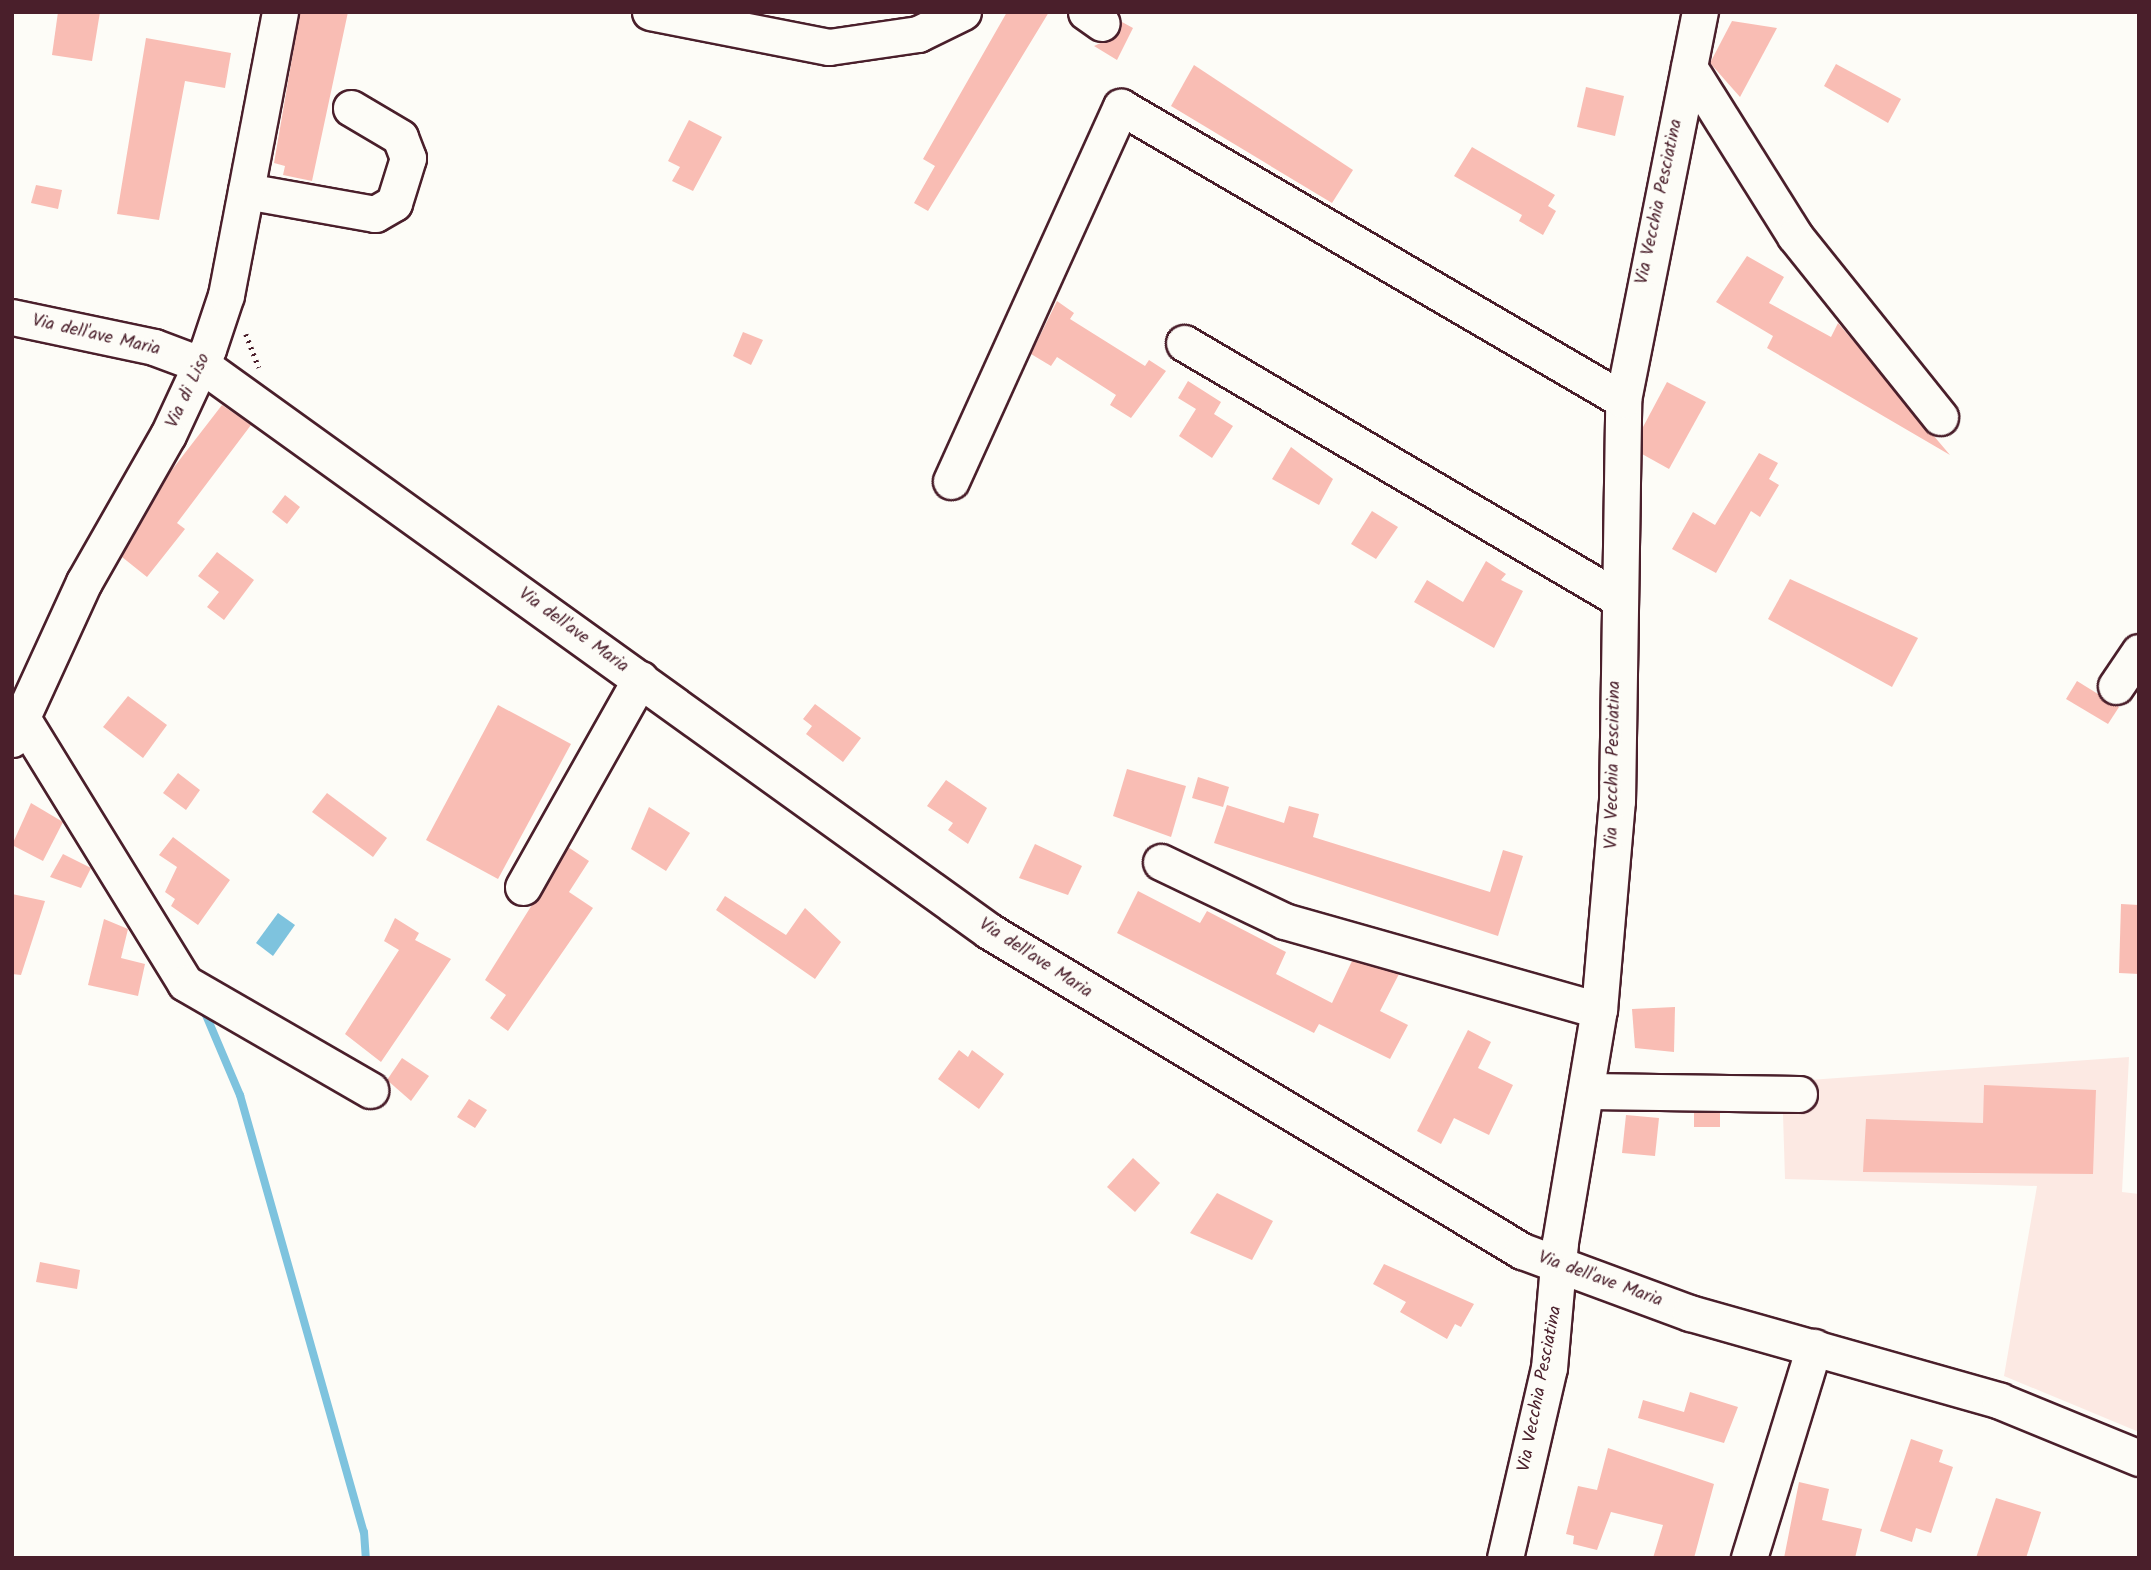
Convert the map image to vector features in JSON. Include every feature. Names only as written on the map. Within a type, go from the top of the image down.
[{"type":"street","name":"Via di Liso","points":[[17,729],[85,582],[202,365],[226,295],[281,12]]},
{"type":"street","points":[[650,12],[829,47],[918,34],[963,12]]},
{"type":"street","name":"Via Vecchia Pesciatina","points":[[1504,1558],[1549,1368],[1559,1269],[1589,1091],[1599,1010],[1617,801],[1616,597],[1623,400],[1700,12]]},
{"type":"street","points":[[1689,66],[1795,236],[1940,417]]},
{"type":"street","points":[[951,481],[1121,107],[1623,400]]},
{"type":"street","points":[[246,191],[375,214],[394,203],[408,158],[400,137],[351,108]]},
{"type":"street","name":"Via dell'ave Maria","points":[[12,317],[154,347],[202,365],[640,679],[1090,996],[1559,1269],[2000,1401],[2139,1458]]},
{"type":"street","points":[[1184,343],[1616,597]]},
{"type":"street","points":[[2116,686],[2139,652]]},
{"type":"street","points":[[523,887],[640,679]]},
{"type":"street","points":[[17,729],[185,983],[370,1090]]},
{"type":"street","points":[[1161,862],[1284,921],[1599,1010]]},
{"type":"street","points":[[1589,1091],[1800,1094]]},
{"type":"street","points":[[1749,1558],[1814,1347]]},
{"type":"path","points":[[244,327],[248,349],[267,378]]},
{"type":"shaded area","points":[[2129,1057],[2122,1192],[2139,1194],[2139,1432],[2004,1376],[2037,1186],[1785,1179],[1782,1082]]},
{"type":"water","points":[[278,913],[295,925],[273,956],[256,943]]},
{"type":"building","points":[[58,12],[100,12],[92,61],[52,55]]},
{"type":"building","points":[[300,12],[348,12],[312,181],[283,175],[285,166],[274,163]]},
{"type":"building","points":[[1007,12],[1049,12],[928,211],[914,203],[935,166],[923,159]]},
{"type":"building","points":[[1732,21],[1777,28],[1740,97],[1710,63]]},
{"type":"building","points":[[1122,22],[1133,28],[1117,60],[1094,46],[1118,35]]},
{"type":"building","points":[[146,38],[231,53],[225,88],[185,81],[159,220],[117,214]]},
{"type":"building","points":[[1836,64],[1901,99],[1888,123],[1824,86]]},
{"type":"building","points":[[1194,65],[1353,170],[1332,203],[1171,106]]},
{"type":"building","points":[[1586,87],[1624,96],[1615,136],[1577,127]]},
{"type":"building","points":[[689,120],[722,137],[693,191],[672,181],[680,167],[668,161]]},
{"type":"building","points":[[1472,147],[1555,195],[1548,206],[1556,211],[1543,235],[1519,221],[1522,215],[1454,176]]},
{"type":"building","points":[[36,185],[62,190],[58,209],[31,203]]},
{"type":"building","points":[[1747,256],[1784,277],[1769,303],[1831,337],[1838,323],[1950,455],[1767,348],[1773,336],[1716,302]]},
{"type":"building","points":[[1057,301],[1074,313],[1070,319],[1145,366],[1149,360],[1166,371],[1131,418],[1110,405],[1116,395],[1057,357],[1051,366],[1031,354]]},
{"type":"building","points":[[743,332],[763,340],[751,365],[733,356]]},
{"type":"building","points":[[1188,381],[1221,402],[1214,414],[1233,426],[1212,458],[1179,436],[1196,409],[1178,398]]},
{"type":"building","points":[[1667,382],[1706,402],[1669,469],[1642,454],[1643,427]]},
{"type":"building","points":[[222,405],[251,425],[177,523],[185,529],[147,577],[122,557],[171,471]]},
{"type":"building","points":[[1291,447],[1333,479],[1319,505],[1272,479]]},
{"type":"building","points":[[1759,453],[1778,463],[1769,479],[1779,485],[1760,517],[1751,511],[1716,573],[1672,549],[1693,512],[1715,525]]},
{"type":"building","points":[[285,495],[300,507],[287,524],[272,512]]},
{"type":"building","points":[[1372,511],[1398,527],[1376,559],[1351,544]]},
{"type":"building","points":[[217,552],[254,580],[224,620],[207,607],[219,592],[198,576]]},
{"type":"building","points":[[1486,561],[1506,574],[1501,580],[1523,591],[1494,648],[1414,602],[1427,580],[1463,602]]},
{"type":"building","points":[[1790,579],[1918,638],[1892,687],[1768,619]]},
{"type":"building","points":[[2077,681],[2119,707],[2108,724],[2066,699]]},
{"type":"building","points":[[128,696],[167,725],[143,758],[103,727]]},
{"type":"building","points":[[815,704],[861,738],[843,762],[806,734],[812,726],[803,719]]},
{"type":"building","points":[[498,705],[571,744],[498,879],[426,840]]},
{"type":"building","points":[[1127,769],[1186,786],[1171,837],[1113,816]]},
{"type":"building","points":[[178,773],[200,790],[186,810],[163,793]]},
{"type":"building","points":[[1198,777],[1229,787],[1223,807],[1192,798]]},
{"type":"building","points":[[946,780],[987,808],[968,844],[948,830],[953,823],[927,806]]},
{"type":"building","points":[[327,793],[387,838],[373,857],[312,812]]},
{"type":"building","points":[[31,803],[63,822],[43,861],[12,845]]},
{"type":"building","points":[[1227,805],[1284,823],[1289,806],[1319,814],[1313,837],[1490,892],[1503,850],[1523,856],[1498,936],[1214,843]]},
{"type":"building","points":[[649,807],[690,833],[666,871],[631,849]]},
{"type":"building","points":[[173,837],[230,880],[198,925],[171,906],[175,899],[165,892],[177,867],[159,855]]},
{"type":"building","points":[[1035,844],[1082,866],[1068,895],[1019,878]]},
{"type":"building","points":[[568,847],[589,861],[569,892],[593,908],[508,1031],[490,1018],[506,995],[485,980]]},
{"type":"building","points":[[63,854],[91,868],[81,888],[50,877]]},
{"type":"building","points":[[1138,891],[1200,923],[1207,911],[1286,952],[1276,974],[1332,1003],[1352,961],[1399,974],[1380,1011],[1408,1025],[1390,1059],[1319,1024],[1314,1033],[1117,933]]},
{"type":"building","points":[[12,894],[45,901],[21,975],[12,974]]},
{"type":"building","points":[[725,896],[786,935],[805,908],[841,942],[815,979],[716,910]]},
{"type":"building","points":[[2121,904],[2139,905],[2139,974],[2119,973]]},
{"type":"building","points":[[395,918],[419,933],[415,940],[451,959],[381,1062],[345,1034],[399,950],[384,941]]},
{"type":"building","points":[[104,919],[128,929],[121,958],[145,964],[138,996],[88,985]]},
{"type":"building","points":[[1675,1007],[1674,1052],[1635,1048],[1632,1009]]},
{"type":"building","points":[[1468,1030],[1491,1042],[1478,1068],[1513,1085],[1489,1135],[1454,1118],[1441,1144],[1417,1131]]},
{"type":"building","points":[[959,1050],[968,1057],[972,1050],[1004,1074],[979,1109],[938,1079]]},
{"type":"building","points":[[402,1058],[429,1076],[411,1101],[387,1080]]},
{"type":"building","points":[[1984,1085],[2096,1090],[2093,1174],[1863,1172],[1866,1119],[1983,1123]]},
{"type":"building","points":[[469,1099],[487,1110],[475,1128],[457,1117]]},
{"type":"building","points":[[1694,1113],[1720,1113],[1720,1127],[1694,1127]]},
{"type":"building","points":[[1626,1115],[1659,1118],[1655,1156],[1622,1153]]},
{"type":"building","points":[[1133,1158],[1160,1183],[1135,1212],[1107,1187]]},
{"type":"building","points":[[1217,1193],[1273,1221],[1252,1260],[1190,1233]]},
{"type":"building","points":[[40,1262],[80,1270],[77,1289],[36,1282]]},
{"type":"building","points":[[1384,1264],[1474,1304],[1461,1327],[1455,1324],[1447,1339],[1400,1312],[1406,1302],[1373,1284]]},
{"type":"building","points":[[1690,1392],[1738,1407],[1724,1443],[1638,1418],[1643,1400],[1684,1412]]},
{"type":"building","points":[[1911,1439],[1943,1450],[1939,1462],[1953,1467],[1931,1533],[1916,1528],[1912,1542],[1880,1531]]},
{"type":"building","points":[[1608,1448],[1714,1484],[1694,1558],[1653,1558],[1663,1525],[1611,1512],[1597,1550],[1573,1544],[1574,1536],[1566,1534],[1578,1486],[1597,1490]]},
{"type":"building","points":[[1799,1482],[1829,1489],[1822,1520],[1862,1529],[1855,1558],[1784,1558]]},
{"type":"building","points":[[1996,1498],[2041,1512],[2026,1558],[1976,1558]]},
{"type":"waterway","points":[[203,1008],[240,1095],[364,1532],[366,1558]]}]
